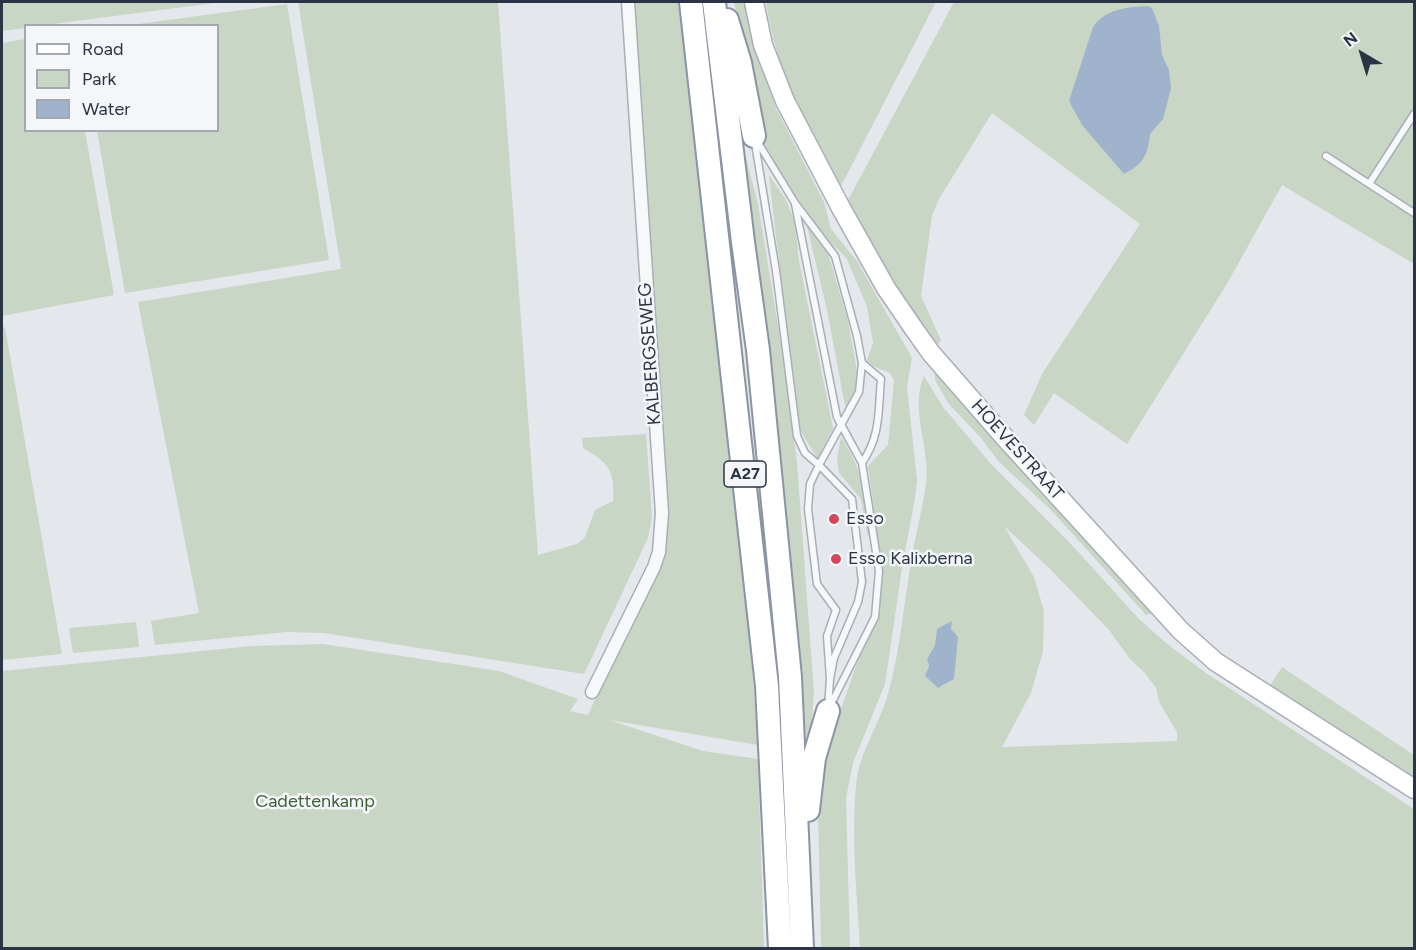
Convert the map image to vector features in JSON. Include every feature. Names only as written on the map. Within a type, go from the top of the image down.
[{"type":"highway","name":"A27","points":[[691,2],[767,686],[780,948]]},
{"type":"highway","name":"A27","points":[[714,2],[743,242],[759,350],[790,677],[801,871],[802,948]]},
{"type":"highway","name":"A27","points":[[722,2],[740,63],[754,136]]},
{"type":"highway","name":"A27","points":[[801,871],[814,758],[828,711]]},
{"type":"street","name":"KALBERGSEWEG","points":[[592,692],[654,567],[662,513],[628,2]]},
{"type":"street","name":"HOEVESTRAAT","points":[[754,2],[763,45],[773,73],[813,157],[886,288],[930,353],[1181,631],[1216,662],[1414,789]]},
{"type":"lane","points":[[1369,183],[1414,114]]},
{"type":"lane","name":"A27","points":[[754,136],[795,203],[835,256],[862,363],[859,392],[810,484],[808,509],[817,584],[836,610],[828,636],[830,679],[828,711]]},
{"type":"lane","name":"A27","points":[[754,136],[776,271],[797,436],[805,453],[852,498],[862,582],[858,602],[834,658],[830,679]]},
{"type":"lane","points":[[1326,156],[1414,213]]},
{"type":"lane","name":"A27","points":[[795,203],[828,379],[842,426],[862,463],[879,570],[875,617],[828,711]]},
{"type":"lane","name":"A27","points":[[862,363],[881,379],[875,440],[862,463]]},
{"type":"green space","points":[[2,2],[222,2],[53,24],[24,24],[24,28],[2,31]]},
{"type":"green space","points":[[298,2],[498,2],[538,555],[577,544],[585,537],[595,510],[613,501],[611,474],[599,458],[583,448],[582,438],[646,434],[652,517],[648,538],[584,674],[324,633],[287,632],[155,645],[151,621],[199,613],[138,302],[341,269]]},
{"type":"green space","name":"Cadettenkamp","points":[[632,2],[682,2],[744,559],[758,745],[609,720],[703,751],[758,759],[764,948],[2,948],[2,671],[252,646],[323,644],[499,671],[578,699],[570,711],[588,715],[664,546]]},
{"type":"green space","points":[[734,2],[748,2],[765,78],[777,110],[824,202],[831,229],[857,261],[912,358],[907,387],[917,480],[915,498],[885,684],[853,763],[846,798],[850,948],[821,948],[818,812],[823,774],[835,726],[875,612],[883,577],[868,466],[888,445],[894,380],[890,373],[866,363],[873,343],[867,307],[847,259],[827,239],[761,146]]},
{"type":"green space","points":[[766,2],[936,2],[837,194],[804,124],[785,76]]},
{"type":"green space","points":[[954,2],[1414,2],[1414,264],[1282,185],[1228,282],[1127,444],[1054,393],[1034,425],[1024,415],[1042,374],[1140,224],[992,113],[939,199],[932,216],[921,296],[941,340],[934,352],[846,204]]},
{"type":"green space","points":[[287,4],[329,260],[125,293],[97,132],[219,132],[219,24],[138,24]]},
{"type":"green space","points":[[24,39],[24,132],[85,132],[114,295],[2,316],[2,43]]},
{"type":"green space","points":[[742,143],[758,204],[785,368],[797,462],[814,693],[807,782],[784,494]]},
{"type":"green space","points":[[769,175],[785,198],[795,221],[799,261],[833,428],[818,459],[801,432],[797,419]]},
{"type":"green space","points":[[806,222],[827,250],[848,321],[859,382],[850,403],[845,406],[827,310]]},
{"type":"green space","points":[[5,327],[62,654],[2,660],[2,328]]},
{"type":"green space","points":[[934,366],[1158,612],[1146,615],[1050,509],[998,461],[981,438],[948,403],[935,380]]},
{"type":"green space","points":[[924,376],[943,407],[991,464],[1071,544],[1138,618],[1166,643],[1206,673],[1414,809],[1414,948],[860,948],[854,846],[856,785],[861,760],[881,714],[893,675],[926,484],[926,457],[919,415],[920,389]],"holes":[[[1004,526],[1049,568],[1109,630],[1130,659],[1145,673],[1156,688],[1159,702],[1177,732],[1177,741],[1002,747],[1031,693],[1043,651],[1044,611],[1034,577]],[[937,629],[954,679],[938,688],[925,676],[929,666],[927,659],[935,645]]]},
{"type":"green space","points":[[841,437],[854,460],[863,485],[868,511],[868,538],[861,499],[839,473],[837,458]]},
{"type":"green space","points":[[136,622],[139,647],[73,653],[69,628]]},
{"type":"green space","points":[[1282,667],[1414,755],[1414,782],[1268,689]]},
{"type":"water","points":[[1148,6],[1152,8],[1159,26],[1162,55],[1169,70],[1171,88],[1163,119],[1150,134],[1144,158],[1124,174],[1082,125],[1069,101],[1093,27],[1104,16],[1117,10]]},
{"type":"water","points":[[952,621],[951,629],[958,637],[954,679],[938,688],[925,676],[929,666],[927,659],[935,645],[937,629]]},
{"type":"place","name":"Esso","points":[[834,519]]},
{"type":"place","name":"Esso Kalixberna","points":[[836,559]]}]
